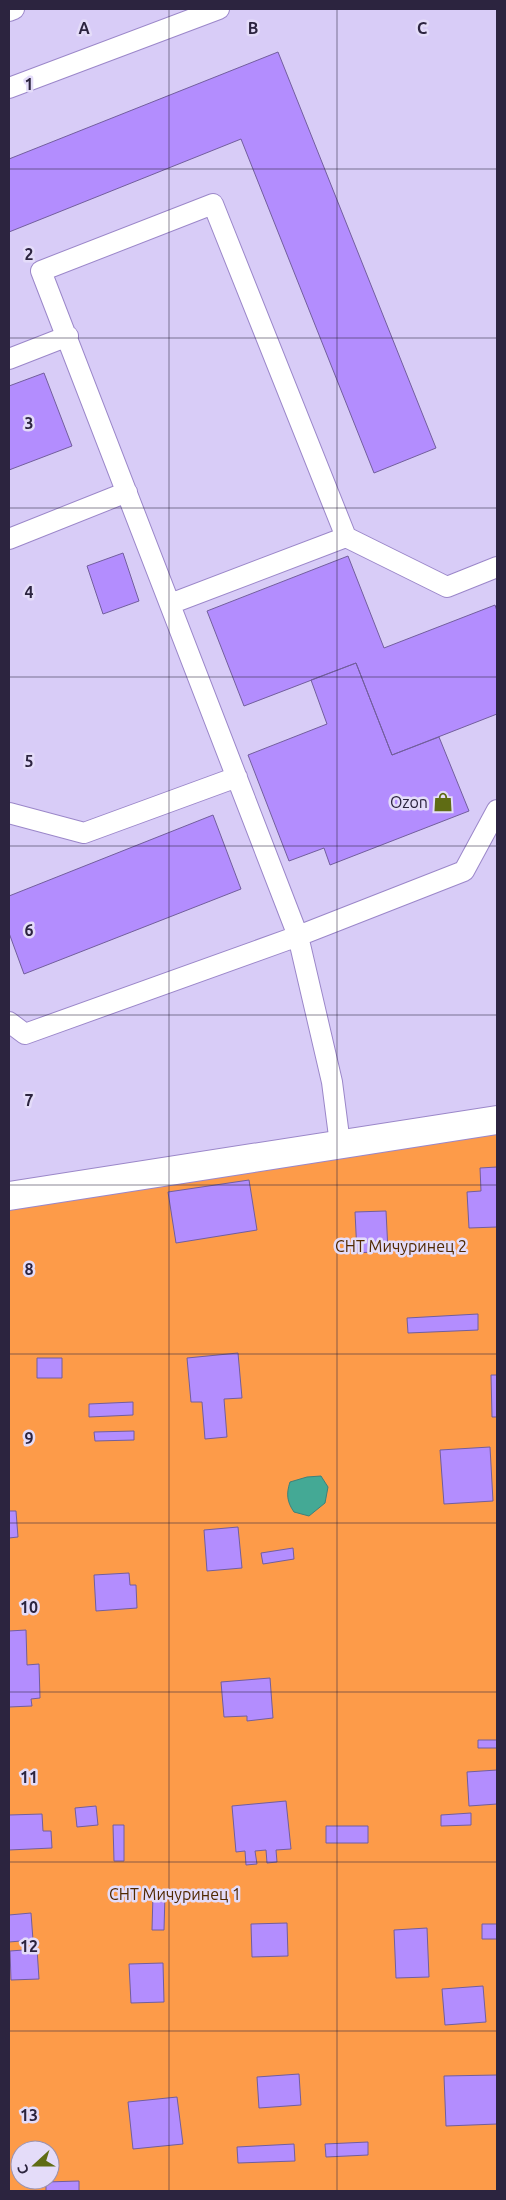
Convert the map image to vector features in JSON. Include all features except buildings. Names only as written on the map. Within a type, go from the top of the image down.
[{"type":"street","points":[[9,1196],[497,1120]]},
{"type":"lane","points":[[9,11],[14,9]]},
{"type":"lane","points":[[9,88],[219,9]]},
{"type":"lane","points":[[340,1144],[332,1082],[298,936],[68,336],[41,271],[213,204],[346,537],[447,587],[497,567]]},
{"type":"lane","points":[[9,359],[68,336]]},
{"type":"lane","points":[[9,539],[127,492]]},
{"type":"lane","points":[[170,604],[346,537]]},
{"type":"lane","points":[[9,813],[84,833],[237,777]]},
{"type":"lane","points":[[9,1022],[25,1034],[298,936],[464,871],[497,810]]},
{"type":"green space","name":"СНТ Мичуринец 1","points":[[497,1127],[497,2191],[9,2191],[9,1200]]},
{"type":"shaded area","points":[[321,1476],[328,1487],[325,1503],[309,1516],[294,1512],[288,1498],[290,1482],[307,1477]]},
{"type":"place","name":"Ozon","points":[[443,802]]},
{"type":"park label","name":"СНТ Мичуринец 2","points":[[401,1246]]}]
